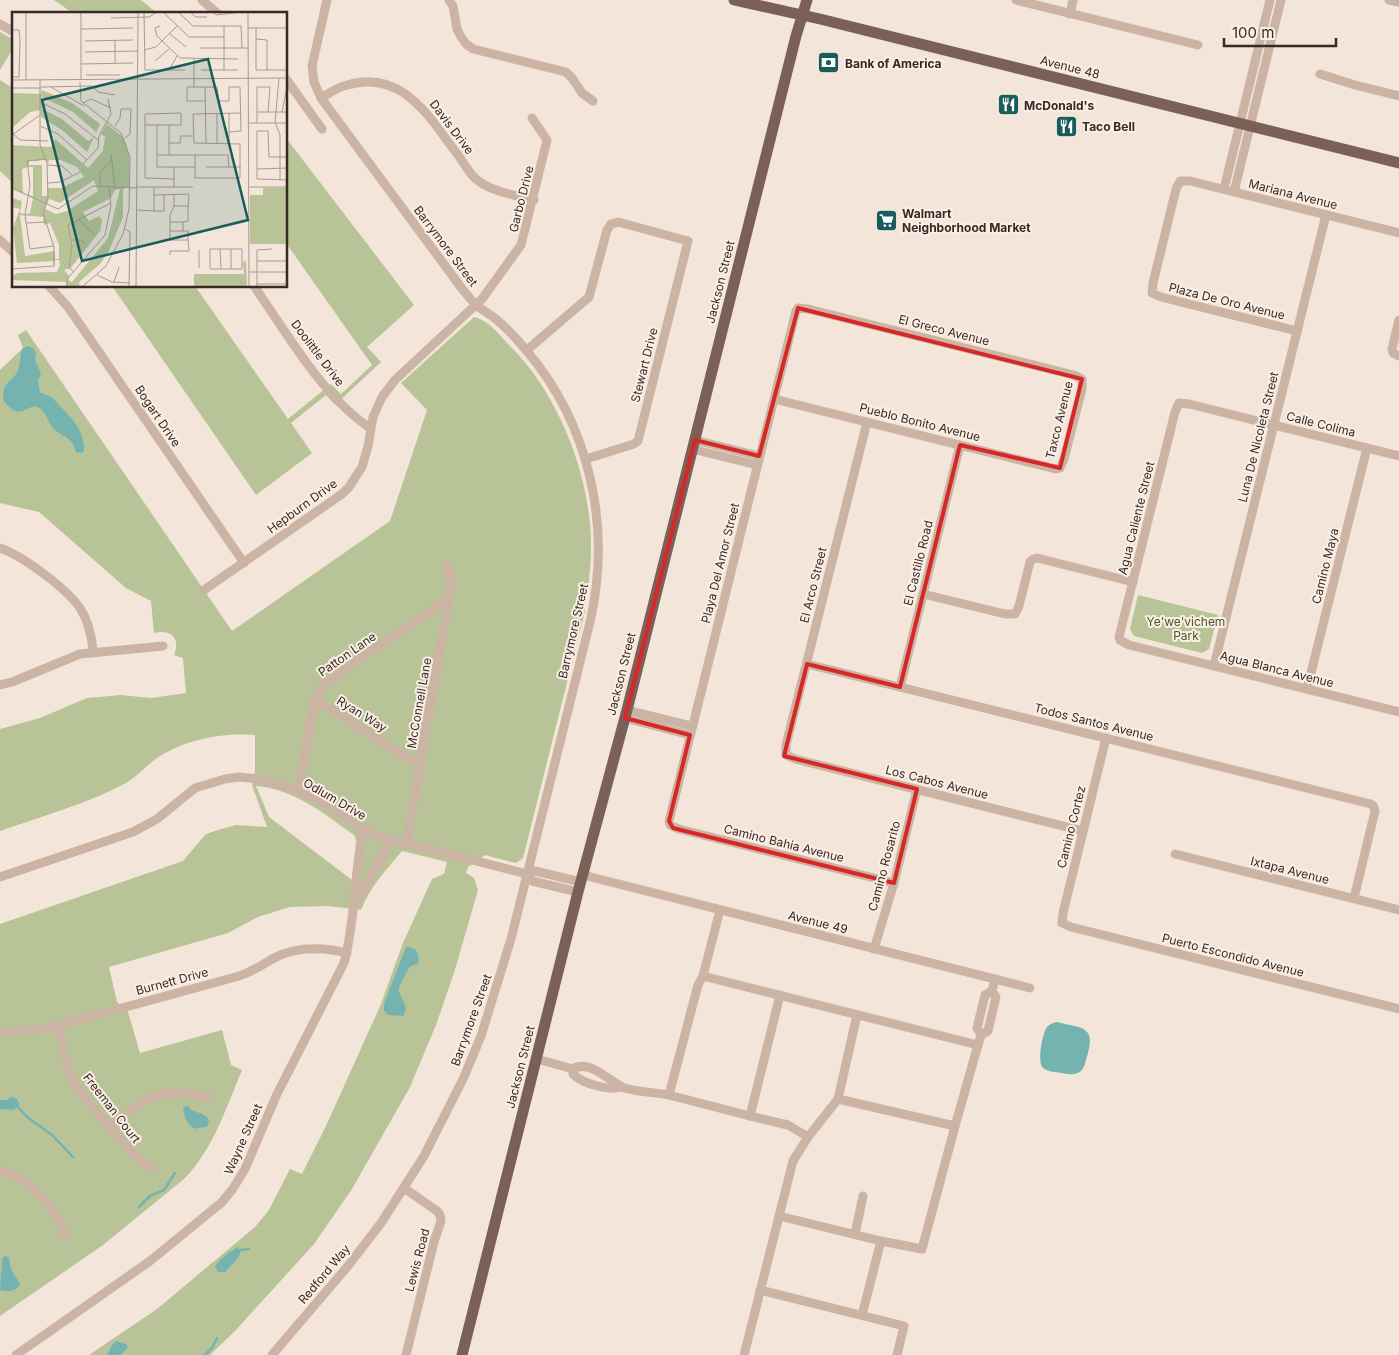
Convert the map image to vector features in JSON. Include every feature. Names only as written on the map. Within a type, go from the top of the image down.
[{"type":"main road","name":"Avenue 48","points":[[734,0],[1399,163]]},
{"type":"main road","name":"Jackson Street","points":[[462,1355],[806,0]]},
{"type":"street","points":[[202,0],[216,12]]},
{"type":"street","name":"Barrymore Street","points":[[327,0],[312,66],[314,82],[321,98],[462,290],[476,305],[498,320],[527,350],[544,374],[564,407],[578,436],[586,459],[594,495],[598,529],[598,573],[595,598],[506,958],[481,1036],[442,1122],[392,1207]]},
{"type":"street","points":[[449,0],[455,13],[460,37],[466,44],[482,52],[566,72],[582,93],[593,101]]},
{"type":"street","points":[[1016,0],[1198,45]]},
{"type":"street","points":[[1070,14],[1073,0]]},
{"type":"street","points":[[1234,192],[1245,125],[1270,0]]},
{"type":"street","points":[[1224,189],[1245,125],[1281,0]]},
{"type":"street","points":[[1389,0],[1399,2]]},
{"type":"street","points":[[0,24],[12,31]]},
{"type":"street","points":[[1320,74],[1355,86],[1399,96]]},
{"type":"street","points":[[288,82],[322,129]]},
{"type":"street","name":"Davis Drive","points":[[321,98],[344,86],[358,83],[378,82],[391,86],[419,104],[476,179],[498,190],[534,200]]},
{"type":"street","name":"Garbo Drive","points":[[476,305],[521,245],[534,200],[547,140],[532,118]]},
{"type":"street","name":"Mariana Avenue","points":[[1152,293],[1176,189],[1180,181],[1190,181],[1224,189],[1399,233]]},
{"type":"street","name":"Luna De Nicoleta Street","points":[[1214,666],[1326,215]]},
{"type":"street","name":"Stewart Drive","points":[[527,350],[589,296],[607,230],[611,224],[618,222],[688,241],[638,440],[634,444],[586,459]]},
{"type":"street","points":[[0,240],[12,251]]},
{"type":"street","name":"Bogart Drive","points":[[51,288],[68,307],[244,563]]},
{"type":"street","name":"Doolittle Drive","points":[[255,288],[318,378],[352,414],[370,428]]},
{"type":"street","name":"Plaza De Oro Avenue","points":[[1152,293],[1161,297],[1297,331]]},
{"type":"street","name":"Hepburn Drive","points":[[204,590],[342,494],[349,487],[362,467],[366,456],[370,428],[377,406],[388,388],[476,305]]},
{"type":"street","name":"El Greco Avenue","points":[[798,308],[808,308],[1074,375],[1082,379]]},
{"type":"street","name":"Playa Del Amor Street","points":[[670,825],[670,815],[691,730],[794,317],[798,308]]},
{"type":"street","points":[[1396,355],[1392,349],[1399,320]]},
{"type":"street","name":"Taxco Avenue","points":[[1060,468],[1063,465],[1069,442],[1082,388],[1082,379]]},
{"type":"street","name":"Pueblo Bonito Avenue","points":[[774,398],[1056,469],[1060,468]]},
{"type":"street","name":"Calle Colima","points":[[1179,403],[1399,456]]},
{"type":"street","name":"Agua Caliente Street","points":[[1120,640],[1120,631],[1175,412],[1179,403]]},
{"type":"street","name":"El Arco Street","points":[[786,755],[786,745],[867,422]]},
{"type":"street","points":[[693,445],[758,461]]},
{"type":"street","name":"El Castillo Road","points":[[900,687],[960,445]]},
{"type":"street","name":"Camino Maya","points":[[1307,689],[1367,448]]},
{"type":"street","points":[[0,548],[34,567],[76,603],[84,615],[90,631],[93,652]]},
{"type":"street","points":[[923,594],[1005,614],[1015,614],[1019,606],[1030,562],[1037,558],[1133,582]]},
{"type":"street","name":"McConnell Lane","points":[[406,844],[449,598],[451,583],[447,566]]},
{"type":"street","name":"Patton Lane","points":[[298,790],[315,700],[323,685],[449,598]]},
{"type":"street","name":"Agua Blanca Avenue","points":[[1120,640],[1129,645],[1399,712]]},
{"type":"street","points":[[0,685],[12,682],[74,656],[93,652],[163,646]]},
{"type":"street","name":"Todos Santos Avenue","points":[[807,664],[1366,802],[1374,807],[1374,816],[1354,898]]},
{"type":"street","name":"Ryan Way","points":[[315,700],[410,759],[421,763]]},
{"type":"street","points":[[626,714],[691,730]]},
{"type":"street","name":"Camino Cortez","points":[[1062,923],[1106,738]]},
{"type":"street","name":"Los Cabos Avenue","points":[[786,755],[795,759],[1083,831]]},
{"type":"street","name":"Odlum Drive","points":[[0,877],[138,829],[157,819],[195,788],[210,782],[232,778],[259,779],[298,790],[325,804],[364,830],[392,840],[527,874],[535,871],[581,883]]},
{"type":"street","name":"Camino Rosarito","points":[[874,949],[894,883],[917,790]]},
{"type":"street","name":"Camino Bahia Avenue","points":[[670,825],[679,829],[894,883]]},
{"type":"street","name":"Wayne Street","points":[[16,1355],[150,1261],[221,1203],[241,1177],[283,1081],[340,972],[347,953],[355,903],[356,868],[364,830]]},
{"type":"street","name":"Wayne Street","points":[[355,903],[392,840]]},
{"type":"street","name":"Ixtapa Avenue","points":[[1175,854],[1399,910]]},
{"type":"street","name":"Odlum Drive","points":[[527,874],[532,881],[549,885],[581,883]]},
{"type":"street","points":[[549,885],[551,875]]},
{"type":"street","name":"Avenue 49","points":[[581,883],[600,880],[1030,988]]},
{"type":"street","points":[[669,1095],[720,910]]},
{"type":"street","name":"Puerto Escondido Avenue","points":[[1062,923],[1071,927],[1399,1009]]},
{"type":"street","name":"Burnett Drive","points":[[0,1034],[40,1030],[57,1026],[247,973],[282,954],[297,950],[313,948],[347,953]]},
{"type":"street","points":[[703,976],[978,1046]]},
{"type":"street","points":[[981,1035],[977,1028],[985,996],[992,991],[995,979]]},
{"type":"street","points":[[778,1216],[922,1249],[981,1035],[988,1030],[992,1016],[996,997],[992,991]]},
{"type":"street","points":[[750,1116],[780,995]]},
{"type":"street","points":[[981,1013],[992,1016]]},
{"type":"street","points":[[744,1355],[793,1161],[808,1137],[838,1099],[858,1015]]},
{"type":"street","name":"Freeman Court","points":[[57,1026],[68,1068],[75,1084],[132,1154],[153,1168]]},
{"type":"street","points":[[537,1059],[573,1069],[579,1065],[588,1066],[622,1087],[669,1095],[788,1125],[808,1137]]},
{"type":"street","points":[[573,1069],[574,1074],[578,1078],[593,1084],[615,1090],[622,1087]]},
{"type":"street","points":[[593,1084],[597,1072]]},
{"type":"street","points":[[109,1128],[134,1106],[160,1094],[186,1093],[210,1098]]},
{"type":"street","points":[[838,1099],[955,1126]]},
{"type":"street","points":[[0,1170],[22,1180],[42,1196],[56,1215],[65,1236]]},
{"type":"street","name":"Lewis Road","points":[[404,1188],[437,1211],[441,1221],[406,1355]]},
{"type":"street","points":[[856,1234],[863,1196]]},
{"type":"street","name":"Redford Way","points":[[272,1355],[348,1266],[392,1207]]},
{"type":"street","points":[[862,1315],[881,1241]]},
{"type":"street","points":[[760,1290],[904,1326],[897,1355]]},
{"type":"highlighted area","points":[[798,308],[1082,379],[1060,468],[960,445],[900,687],[807,664],[784,756],[917,789],[894,883],[673,828],[669,821],[690,735],[625,718],[695,440],[759,456]]},
{"type":"green space","points":[[54,0],[141,0],[156,12],[71,12]]},
{"type":"green space","points":[[0,32],[12,39],[12,50],[0,70]]},
{"type":"green space","points":[[0,80],[12,88],[12,182],[0,171]]},
{"type":"green space","points":[[288,141],[414,305],[367,347],[381,362],[335,405],[326,395],[291,423],[312,453],[256,495],[113,288],[196,288],[288,419],[331,384],[341,394],[372,365],[288,246]]},
{"type":"green space","points":[[474,317],[485,321],[527,365],[541,385],[565,429],[582,477],[591,536],[586,604],[523,858],[516,863],[485,855],[468,867],[466,873],[474,878],[478,890],[454,973],[436,1025],[410,1087],[352,1189],[314,1244],[235,1331],[210,1355],[89,1355],[157,1309],[255,1227],[269,1210],[290,1169],[302,1174],[326,1126],[381,1004],[403,943],[432,879],[444,874],[447,862],[402,851],[374,886],[361,910],[327,906],[290,907],[258,917],[228,933],[109,967],[117,1002],[128,1012],[140,1053],[222,1030],[231,1065],[242,1070],[211,1142],[194,1168],[184,1179],[103,1245],[0,1316],[0,924],[183,861],[206,834],[236,825],[267,827],[252,785],[255,771],[255,735],[242,734],[215,736],[188,743],[153,761],[126,783],[80,803],[0,831],[0,729],[40,718],[87,698],[121,695],[151,698],[186,693],[183,658],[174,655],[176,644],[173,636],[165,632],[154,633],[151,601],[126,588],[39,512],[0,503],[0,370],[23,348],[18,335],[26,330],[232,631],[390,521],[427,410],[401,383]],"holes":[[[256,786],[270,788],[296,797],[355,836],[352,880],[269,817]]]},
{"type":"green space","name":"Ye'we'vichem Park","points":[[1138,595],[1218,615],[1209,649],[1202,653],[1134,636],[1130,629]]},
{"type":"water","points":[[28,346],[34,349],[36,353],[35,360],[41,374],[38,380],[40,392],[50,396],[76,425],[84,444],[84,451],[82,453],[76,452],[66,437],[53,429],[43,411],[37,407],[31,407],[18,412],[4,401],[4,389],[18,370],[23,348]]},
{"type":"water","points":[[406,947],[413,948],[417,952],[419,957],[418,964],[410,967],[399,987],[399,993],[406,1008],[403,1016],[388,1015],[384,1011],[384,1004]]},
{"type":"water","points":[[1057,1022],[1084,1029],[1090,1037],[1084,1065],[1081,1071],[1076,1074],[1050,1071],[1041,1065],[1041,1048],[1045,1031],[1049,1025]]},
{"type":"water","points":[[11,1097],[16,1098],[20,1104],[18,1107],[13,1110],[0,1109],[0,1100],[7,1100]]},
{"type":"water","points":[[186,1106],[207,1117],[209,1120],[208,1125],[196,1129],[190,1125],[183,1108]]},
{"type":"water","points":[[238,1247],[241,1252],[237,1259],[225,1272],[218,1272],[215,1266],[225,1255]]},
{"type":"water","points":[[6,1256],[9,1258],[11,1269],[20,1284],[17,1289],[9,1291],[0,1290],[2,1260]]},
{"type":"water","points":[[116,1341],[126,1344],[128,1347],[121,1355],[107,1355],[112,1345]]},
{"type":"waterway","points":[[18,1107],[27,1117],[52,1135],[73,1157]]},
{"type":"waterway","points":[[139,1207],[150,1196],[164,1190],[175,1173]]},
{"type":"waterway","points":[[241,1250],[249,1249]]},
{"type":"waterway","points":[[205,1355],[212,1348],[217,1338]]},
{"type":"place","name":"Bank of America","points":[[829,63]]},
{"type":"place","name":"McDonald's","points":[[1008,105]]},
{"type":"place","name":"Taco Bell","points":[[1066,126]]},
{"type":"place","name":"Walmart Neighborhood Market","points":[[886,220]]}]
